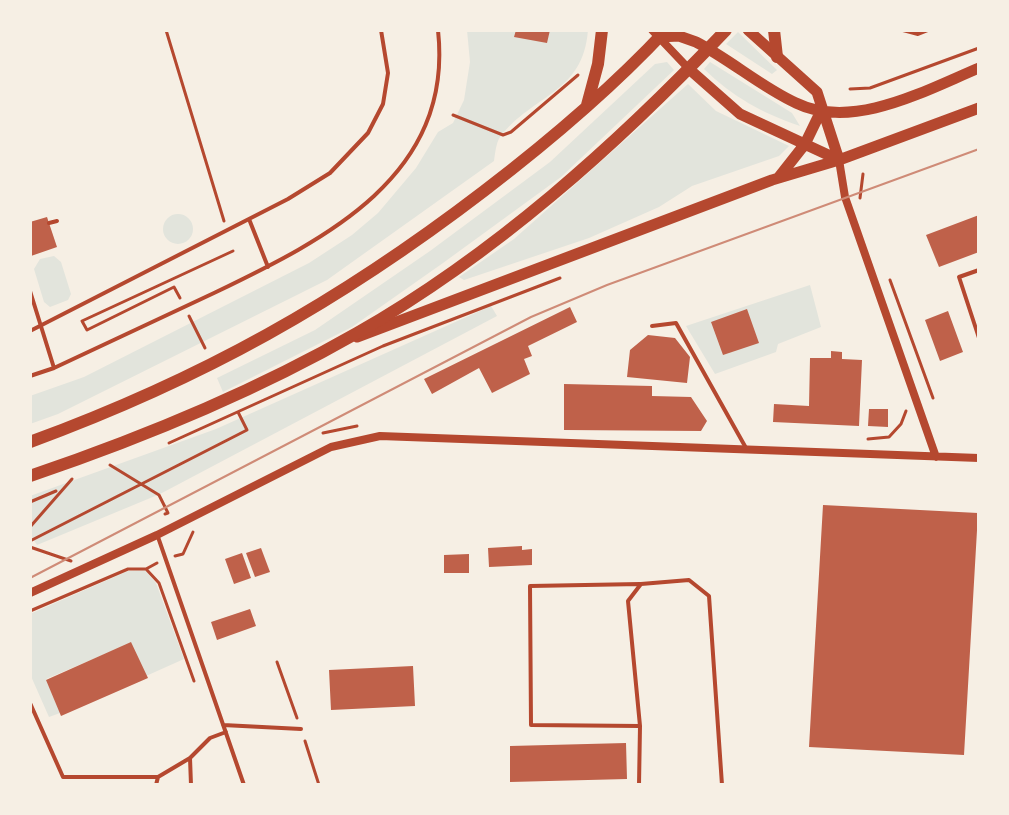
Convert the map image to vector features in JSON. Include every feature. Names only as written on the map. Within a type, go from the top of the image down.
[{"type":"main road","points":[[586,106],[598,64],[602,30]]},
{"type":"main road","points":[[319,354],[397,308],[516,223],[616,140],[726,30]]},
{"type":"main road","points":[[748,30],[817,92],[839,160]]},
{"type":"main road","points":[[774,30],[777,57]]},
{"type":"main road","points":[[30,442],[150,396],[266,338],[336,298],[446,221],[586,106],[659,32],[686,38],[709,48],[794,103],[821,111],[874,108],[979,68]]},
{"type":"main road","points":[[689,69],[740,114],[839,160]]},
{"type":"main road","points":[[30,476],[176,421],[319,354],[778,178],[839,160],[979,108]]},
{"type":"main road","points":[[778,178],[805,144],[821,111]]},
{"type":"street","points":[[659,32],[689,69]]},
{"type":"street","points":[[839,160],[845,197],[936,457]]},
{"type":"street","points":[[30,593],[157,535],[331,447],[380,436],[426,435],[979,458]]},
{"type":"lane","points":[[30,331],[249,219],[330,173],[368,133],[383,104],[388,73],[381,30]]},
{"type":"lane","points":[[30,376],[54,368],[268,267],[348,221],[391,180],[417,142],[432,110],[439,74],[438,30]]},
{"type":"lane","points":[[903,30],[918,34],[928,30]]},
{"type":"lane","points":[[249,219],[268,267]]},
{"type":"lane","points":[[49,223],[57,221]]},
{"type":"lane","points":[[979,270],[959,277],[979,338]]},
{"type":"lane","points":[[30,291],[54,368]]},
{"type":"lane","points":[[652,326],[676,323],[748,450]]},
{"type":"lane","points":[[157,535],[244,785]]},
{"type":"lane","points":[[640,726],[531,725],[530,586],[689,580],[709,596],[722,785]]},
{"type":"lane","points":[[639,785],[640,726],[628,601],[641,584]]},
{"type":"lane","points":[[30,703],[63,777],[158,777],[190,758],[210,738],[226,732]]},
{"type":"lane","points":[[223,725],[301,729]]},
{"type":"lane","points":[[190,758],[191,785]]},
{"type":"lane","points":[[156,785],[158,777]]},
{"type":"path","points":[[166,30],[224,221]]},
{"type":"path","points":[[850,89],[870,88],[979,48]]},
{"type":"path","points":[[453,115],[503,135],[511,132],[582,71]]},
{"type":"path","points":[[860,200],[863,174]]},
{"type":"path","points":[[174,287],[87,330],[82,321],[233,251]]},
{"type":"path","points":[[886,268],[933,398]]},
{"type":"path","points":[[383,346],[564,277]]},
{"type":"path","points":[[866,439],[889,437],[901,424],[907,409]]},
{"type":"path","points":[[30,544],[247,430]]},
{"type":"path","points":[[110,465],[159,495],[168,513],[156,519]]},
{"type":"path","points":[[30,527],[59,490],[73,479]]},
{"type":"path","points":[[30,502],[59,490]]},
{"type":"path","points":[[30,611],[128,569],[146,569],[183,554],[186,541],[196,529]]},
{"type":"path","points":[[30,544],[69,558],[74,563]]},
{"type":"path","points":[[146,569],[159,583],[198,692]]},
{"type":"shaded area","points":[[467,30],[588,30],[577,68],[567,81],[527,111],[500,137],[494,161],[327,280],[58,414],[30,424],[30,396],[84,377],[309,263],[352,235],[378,213],[416,168],[438,132],[453,123],[464,100],[470,62]]},
{"type":"shaded area","points":[[738,32],[777,70],[772,74],[726,44]]},
{"type":"shaded area","points":[[667,62],[674,70],[561,177],[352,327],[223,392],[217,378],[315,330],[430,251],[550,162],[655,64]]},
{"type":"shaded area","points":[[710,62],[792,113],[800,126],[773,116],[737,96],[704,69]]},
{"type":"shaded area","points":[[688,84],[716,111],[789,146],[779,156],[692,186],[659,207],[589,238],[464,280],[459,277],[514,239]]},
{"type":"shaded area","points":[[178,214],[189,218],[193,229],[189,240],[178,244],[167,240],[163,229],[167,218]]},
{"type":"shaded area","points":[[54,256],[61,262],[71,294],[68,300],[50,307],[44,302],[34,269],[40,259]]},
{"type":"shaded area","points":[[810,285],[821,327],[778,344],[776,352],[715,374],[686,326]]},
{"type":"shaded area","points":[[491,306],[497,316],[160,494],[37,545],[30,534],[30,496],[216,429]]},
{"type":"shaded area","points":[[145,570],[156,583],[184,659],[146,676],[131,643],[46,679],[60,713],[49,717],[30,674],[30,614],[128,571]]},
{"type":"building","points":[[516,30],[550,30],[547,43],[514,37]]},
{"type":"building","points":[[979,215],[979,252],[939,267],[926,235]]},
{"type":"building","points":[[47,217],[57,247],[31,256],[30,222]]},
{"type":"building","points":[[570,307],[577,322],[528,346],[532,356],[524,359],[530,374],[492,393],[479,368],[432,394],[424,379]]},
{"type":"building","points":[[747,309],[759,343],[723,355],[711,322]]},
{"type":"building","points":[[948,311],[963,352],[940,361],[925,320]]},
{"type":"building","points":[[648,335],[675,338],[690,357],[687,383],[627,377],[630,350]]},
{"type":"building","points":[[831,351],[842,352],[842,359],[862,360],[859,426],[773,422],[774,404],[809,406],[810,358],[831,358]]},
{"type":"building","points":[[564,384],[652,386],[652,396],[691,397],[707,421],[701,431],[564,430]]},
{"type":"building","points":[[869,409],[888,409],[888,427],[868,426]]},
{"type":"building","points":[[823,505],[978,513],[964,755],[809,747]]},
{"type":"building","points":[[522,546],[522,550],[532,549],[532,565],[489,567],[488,548]]},
{"type":"building","points":[[261,548],[270,572],[255,577],[246,553]]},
{"type":"building","points":[[242,553],[251,578],[234,584],[225,559]]},
{"type":"building","points":[[469,554],[469,573],[444,573],[444,555]]},
{"type":"building","points":[[250,609],[256,626],[217,640],[211,622]]},
{"type":"building","points":[[131,642],[148,678],[61,716],[46,680]]},
{"type":"building","points":[[413,666],[415,706],[331,710],[329,670]]},
{"type":"building","points":[[626,743],[627,779],[510,782],[510,746]]},
{"type":"tram line","points":[[30,578],[531,317],[607,285],[979,149]]}]
